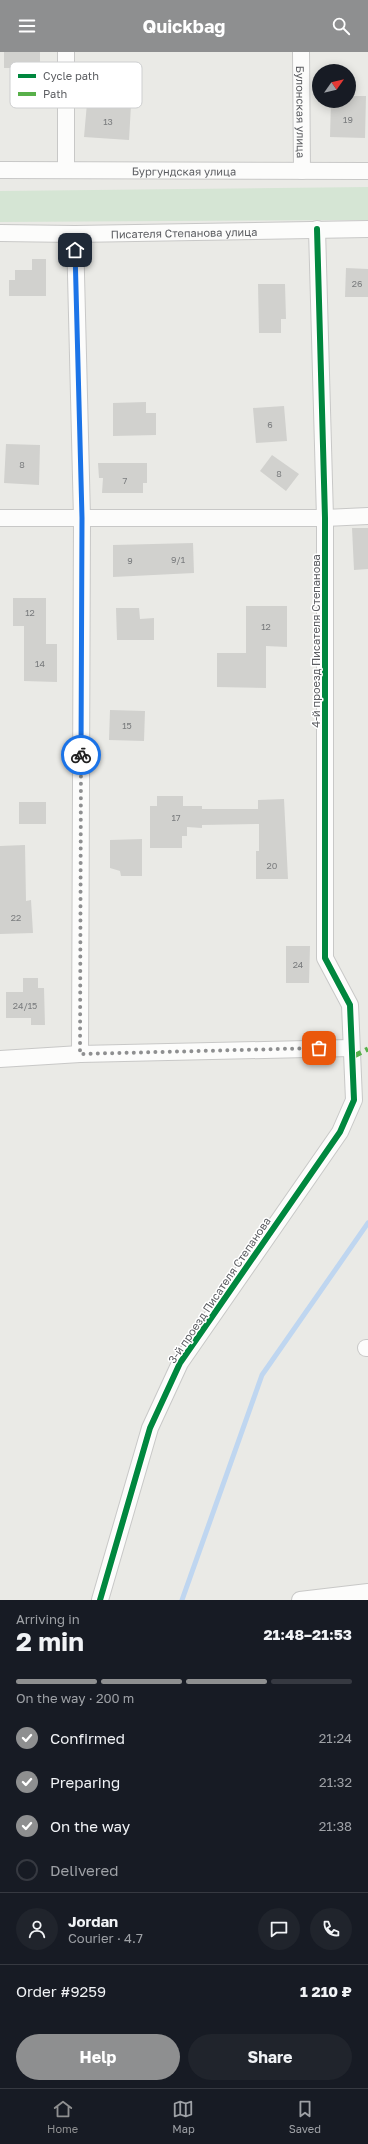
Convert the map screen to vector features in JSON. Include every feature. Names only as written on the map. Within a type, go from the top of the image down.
[{"type":"street","name":"Булонская улица","points":[[301,52],[302,171]]},
{"type":"street","points":[[66,108],[66,170]]},
{"type":"street","name":"Бургундская улица","points":[[0,170],[368,171]]},
{"type":"street","name":"4-й проезд Писателя Степанова","points":[[317,229],[325,518],[325,958],[350,1005],[351,1048]]},
{"type":"street","name":"Писателя Степанова улица","points":[[0,233],[75,234],[368,229]]},
{"type":"street","points":[[75,234],[82,518],[80,1054]]},
{"type":"street","points":[[0,518],[325,518],[368,516]]},
{"type":"street","points":[[0,1059],[80,1054],[351,1048]]},
{"type":"street","name":"3-й проезд Писателя Степанова","points":[[100,1600],[152,1422],[180,1363],[340,1132],[354,1100],[351,1048]]},
{"type":"street","points":[[300,1600],[368,1592]]},
{"type":"green space","points":[[368,187],[368,220],[0,222],[0,191]]},
{"type":"building","points":[[4,52],[40,52],[40,62],[10,62],[10,68],[4,68]]},
{"type":"building","points":[[356,96],[366,96],[365,138],[330,137],[331,108],[356,108]]},
{"type":"building","points":[[87,108],[131,108],[129,140],[84,137]]},
{"type":"building","points":[[32,259],[46,259],[46,296],[9,296],[9,280],[15,280],[15,270],[32,270]]},
{"type":"building","points":[[346,268],[368,269],[368,297],[345,297]]},
{"type":"building","points":[[258,284],[285,284],[286,319],[281,319],[281,333],[259,333]]},
{"type":"building","points":[[146,402],[146,413],[156,413],[156,435],[113,436],[113,403]]},
{"type":"building","points":[[284,406],[287,441],[256,443],[253,408]]},
{"type":"building","points":[[6,444],[40,445],[39,485],[4,483]]},
{"type":"building","points":[[272,455],[299,474],[286,491],[260,471]]},
{"type":"building","points":[[98,463],[147,463],[147,483],[143,483],[143,493],[102,493],[103,478],[99,478]]},
{"type":"building","points":[[352,528],[368,528],[368,569],[354,570]]},
{"type":"building","points":[[193,543],[194,573],[113,577],[113,545]]},
{"type":"building","points":[[13,598],[46,598],[46,644],[57,644],[57,682],[24,681],[24,626],[13,626]]},
{"type":"building","points":[[246,606],[287,606],[287,647],[266,646],[266,688],[217,687],[217,653],[246,653]]},
{"type":"building","points":[[116,608],[139,608],[140,619],[154,618],[154,640],[117,640]]},
{"type":"building","points":[[110,710],[145,711],[144,741],[109,740]]},
{"type":"building","points":[[157,796],[183,796],[183,806],[202,806],[202,809],[258,809],[258,800],[284,799],[288,879],[256,879],[256,851],[259,851],[259,824],[202,825],[202,828],[187,827],[187,836],[182,836],[182,848],[150,848],[150,806],[157,806]]},
{"type":"building","points":[[19,802],[46,802],[46,824],[19,824]]},
{"type":"building","points":[[142,839],[142,876],[121,876],[120,871],[110,868],[110,840]]},
{"type":"building","points":[[25,845],[26,901],[31,900],[33,933],[0,934],[0,846]]},
{"type":"building","points":[[286,946],[310,946],[309,983],[286,983]]},
{"type":"building","points":[[23,978],[38,978],[38,988],[44,988],[45,1025],[31,1025],[31,1018],[6,1018],[6,992],[23,992]]},
{"type":"waterway","points":[[182,1600],[262,1375],[368,1223]]},
{"type":"marked path","points":[[352,1057],[368,1049]]},
{"type":"cycle path","points":[[100,1600],[150,1428],[180,1363],[340,1132],[354,1100],[350,1005],[325,958],[325,518],[317,229]]},
{"type":"way so far","points":[[81,755],[80,1054],[319,1048]]},
{"type":"route","points":[[75,250],[82,518],[81,755]]}]
